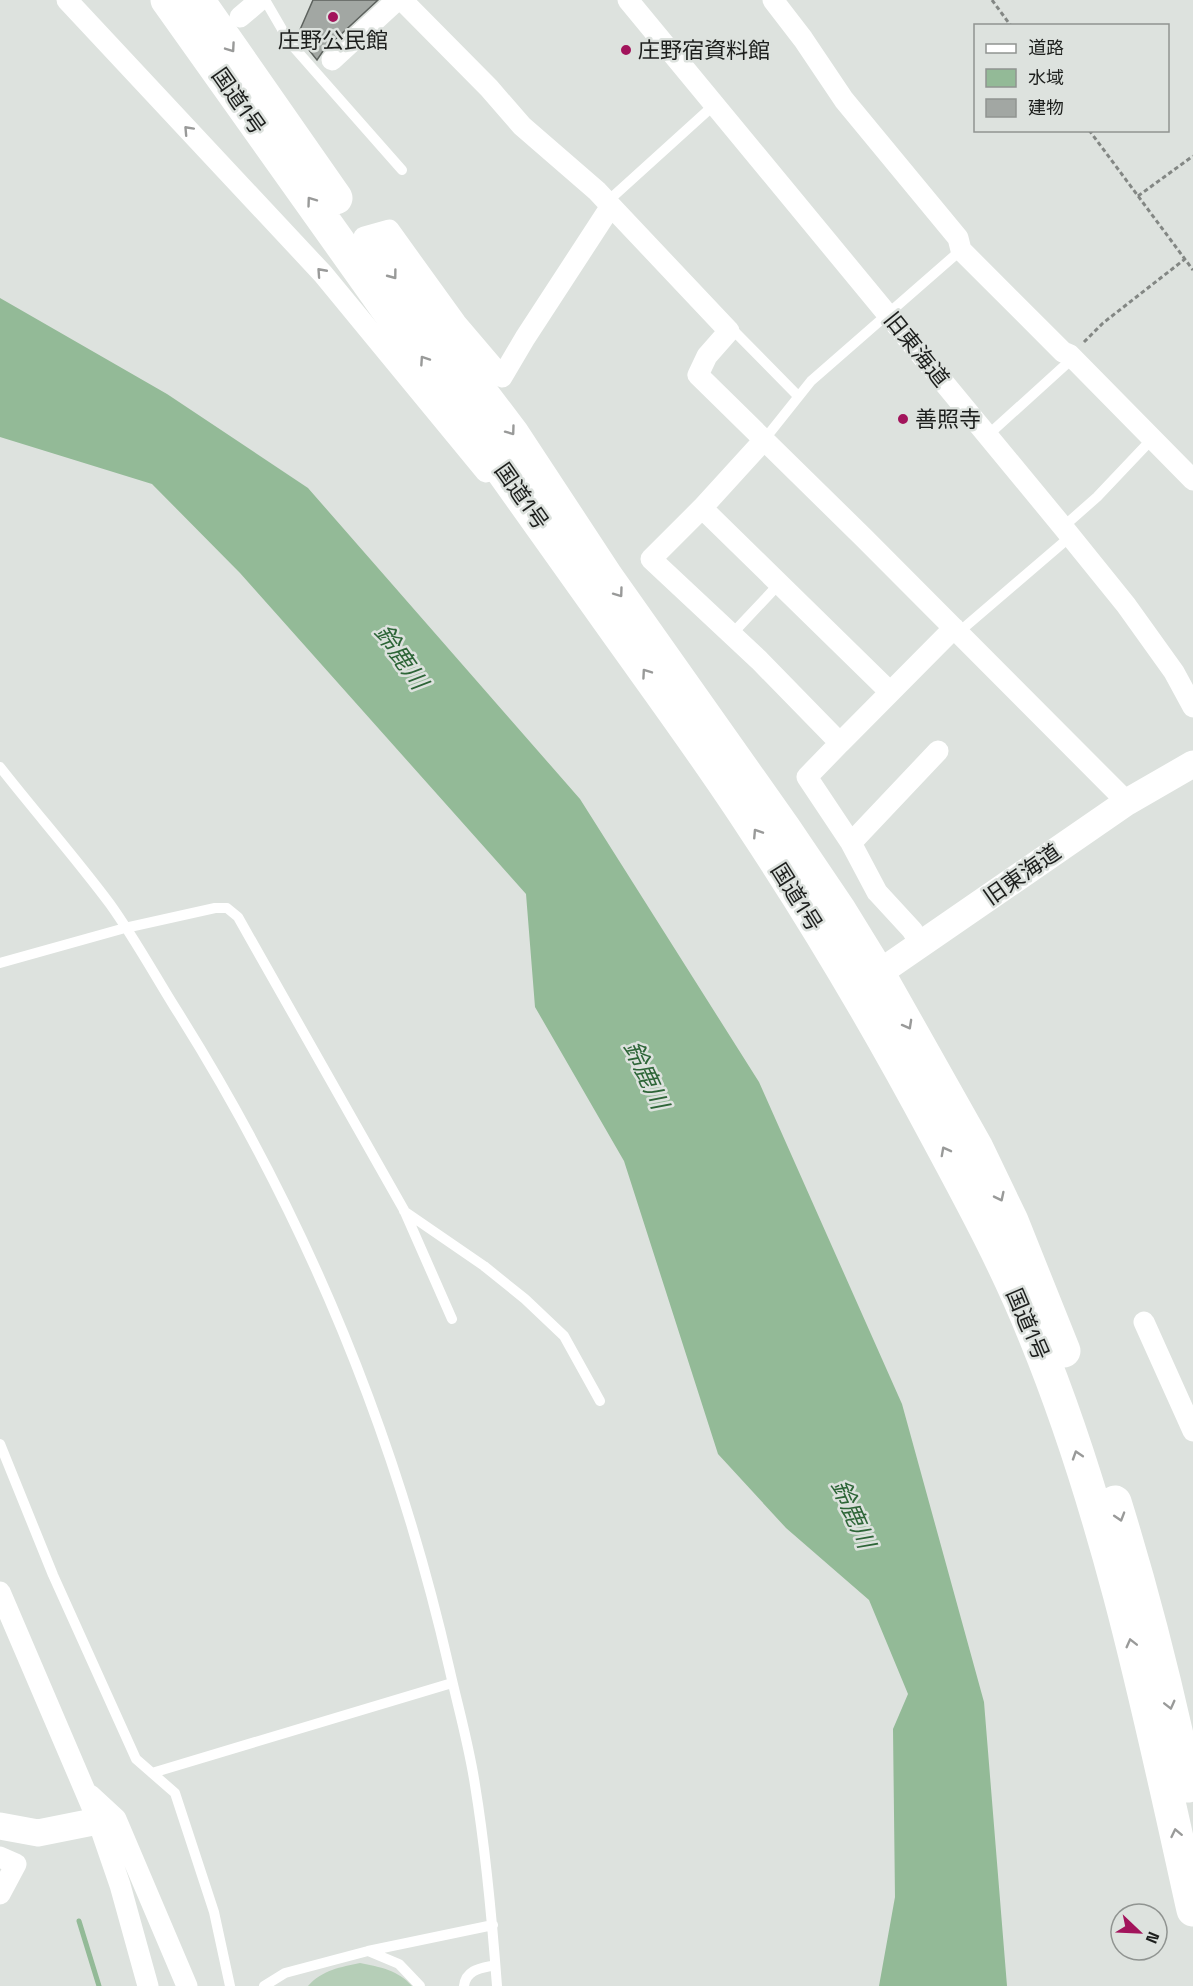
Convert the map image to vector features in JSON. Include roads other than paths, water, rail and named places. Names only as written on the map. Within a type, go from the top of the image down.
[{"type":"highway","name":"国道1号","points":[[167,0],[491,452],[752,824],[867,982],[976,1146],[1016,1232],[1086,1411],[1134,1561],[1176,1727],[1193,1808]]},
{"type":"highway","name":"国道1号","points":[[198,0],[364,237],[513,434],[608,577],[785,828],[839,909],[910,1085],[972,1203],[1035,1337],[1091,1498],[1123,1609],[1193,1910]]},
{"type":"street","points":[[67,0],[323,274],[600,608]]},
{"type":"street","points":[[240,17],[260,0]]},
{"type":"street","points":[[332,60],[396,0],[403,0],[489,88],[522,126],[610,204],[729,330],[707,356],[698,375],[957,630],[1127,802]]},
{"type":"street","name":"旧東海道","points":[[628,0],[1067,531],[1126,605],[1174,672],[1193,707]]},
{"type":"street","points":[[773,0],[803,39],[843,100],[958,238],[962,250],[1193,480]]},
{"type":"street","points":[[364,237],[389,230],[456,322],[502,377],[610,204]]},
{"type":"street","points":[[764,440],[702,508],[651,559],[732,634],[840,743]]},
{"type":"street","points":[[702,508],[890,692]]},
{"type":"street","points":[[921,944],[912,930],[877,892],[851,843],[807,777],[890,692],[957,630]]},
{"type":"street","points":[[851,843],[938,751]]},
{"type":"street","name":"旧東海道","points":[[867,982],[1127,802],[1193,764]]},
{"type":"street","points":[[1144,1322],[1193,1431]]},
{"type":"street","points":[[0,1592],[98,1821],[120,1885],[148,1986]]},
{"type":"street","points":[[85,1790],[116,1819],[187,1986]]},
{"type":"street","points":[[0,1826],[38,1833],[98,1821]]},
{"type":"street","points":[[0,1857],[16,1864],[0,1894]]},
{"type":"lane","points":[[265,0],[290,43],[402,170]]},
{"type":"lane","points":[[610,204],[714,105]]},
{"type":"lane","points":[[764,440],[811,381],[962,250]]},
{"type":"lane","points":[[729,330],[735,333],[798,396]]},
{"type":"lane","points":[[988,435],[1072,357]]},
{"type":"lane","points":[[957,630],[1067,531],[1152,439]]},
{"type":"lane","points":[[732,634],[779,584]]},
{"type":"lane","points":[[0,767],[111,905],[195,1038],[247,1129],[293,1217],[338,1318],[376,1415],[410,1515],[433,1598],[466,1735],[476,1785],[490,1884],[497,1986]]},
{"type":"lane","points":[[0,963],[125,928],[215,908],[227,908],[237,917],[404,1210],[452,1319]]},
{"type":"lane","points":[[404,1210],[484,1266],[525,1299],[564,1336],[600,1401]]},
{"type":"lane","points":[[0,1444],[53,1575],[136,1759],[175,1793],[214,1912],[230,1986]]},
{"type":"lane","points":[[152,1773],[452,1683]]},
{"type":"lane","points":[[264,1986],[285,1973],[368,1951],[493,1925]]},
{"type":"lane","points":[[368,1951],[399,1964],[420,1986]]},
{"type":"lane","points":[[464,1986],[464,1982],[473,1970],[495,1965]]},
{"type":"water","name":"鈴鹿川","points":[[0,298],[167,394],[308,488],[580,799],[759,1082],[902,1404],[984,1702],[1007,1986],[879,1986],[895,1897],[893,1729],[908,1694],[869,1600],[786,1528],[718,1454],[624,1161],[535,1007],[526,894],[240,573],[152,484],[0,437]]},
{"type":"waterway","points":[[79,1921],[99,1986]]},
{"type":"place","name":"庄野公民館","points":[[333,17]]},
{"type":"place","name":"庄野宿資料館","points":[[626,50]]},
{"type":"place","name":"善照寺","points":[[903,419]]}]
